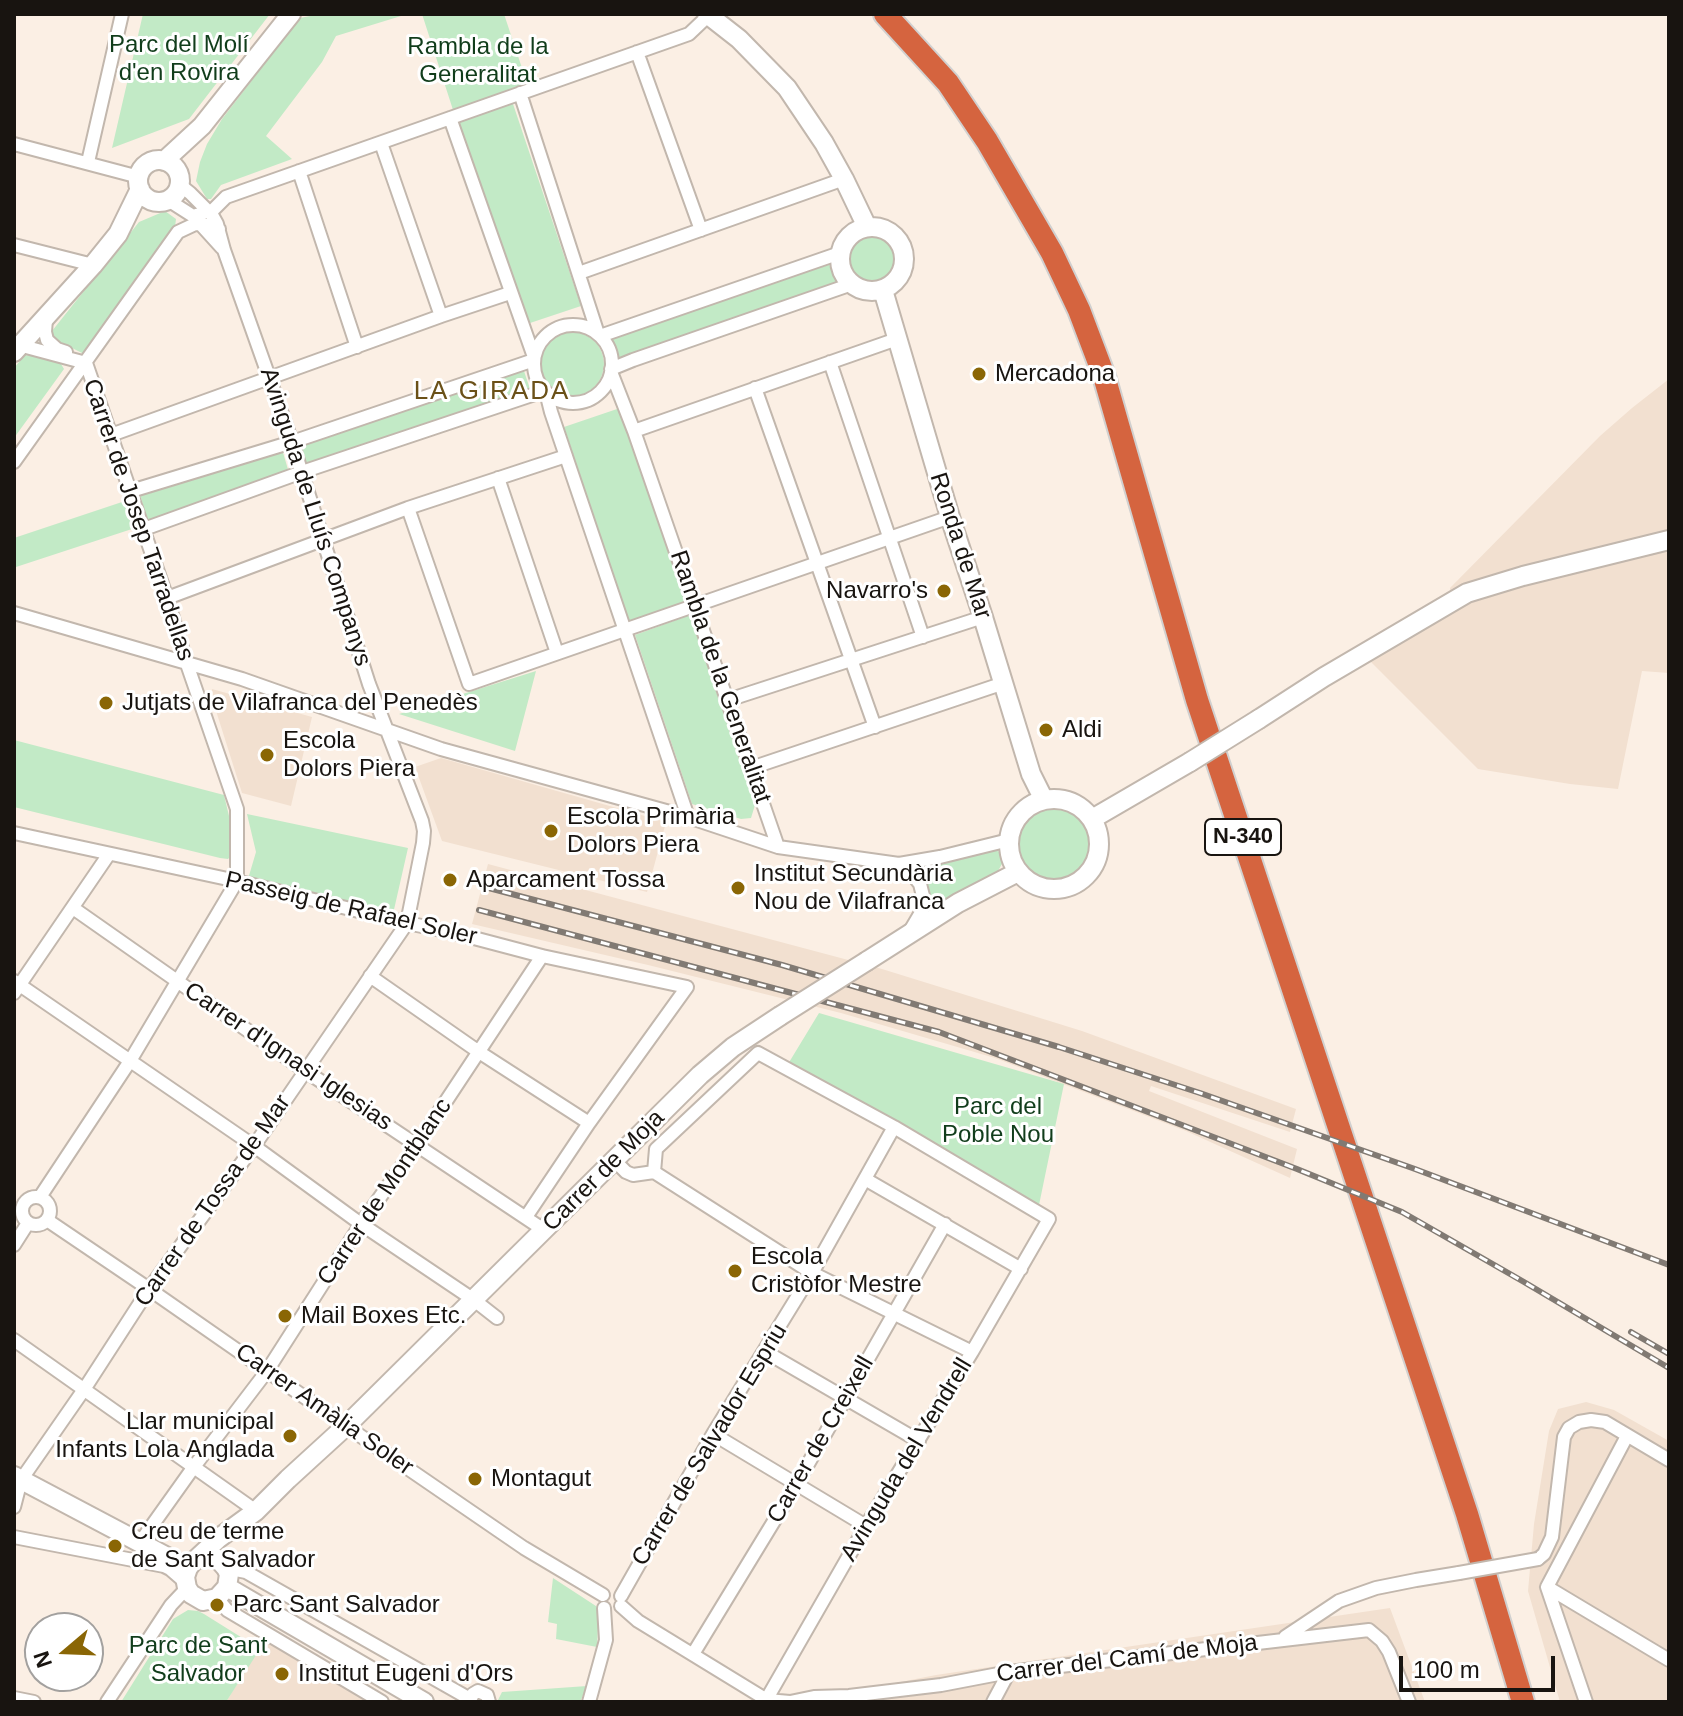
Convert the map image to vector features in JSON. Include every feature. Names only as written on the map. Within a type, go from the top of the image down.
[{"type":"highway","name":"N-340","points":[[885,14],[948,83],[987,141],[1052,253],[1079,310],[1104,376],[1197,700],[1467,1514],[1523,1702]]},
{"type":"street","points":[[88,162],[122,14]]},
{"type":"street","points":[[164,161],[202,126],[291,14]]},
{"type":"street","points":[[14,462],[178,232],[195,224],[226,197],[689,34],[708,15],[739,39],[787,88],[824,143],[867,227]]},
{"type":"street","points":[[637,52],[701,230]]},
{"type":"street","points":[[520,93],[599,335],[610,351],[611,371],[606,384],[590,399],[567,402],[545,392]]},
{"type":"street","points":[[450,118],[534,359]]},
{"type":"street","points":[[16,347],[46,319],[118,234],[169,193],[202,126]]},
{"type":"street","points":[[381,143],[441,316]]},
{"type":"street","points":[[14,144],[88,162],[139,183],[143,195],[169,193]]},
{"type":"street","points":[[118,234],[139,183],[141,170],[151,162],[164,161],[174,166],[169,193],[177,215],[178,232]]},
{"type":"street","points":[[299,171],[357,347]]},
{"type":"street","points":[[579,273],[844,179]]},
{"type":"street","name":"Avinguda de Lluís Companys","points":[[169,193],[209,211],[219,229],[302,472],[369,684],[424,831],[407,923]]},
{"type":"street","name":"Avinguda de Lluís Companys","points":[[169,193],[224,250]]},
{"type":"street","points":[[197,220],[219,229]]},
{"type":"street","points":[[867,227],[890,232],[902,248],[903,268],[899,277],[883,290],[866,291],[852,284],[842,270],[840,253],[843,244],[849,236],[867,227]]},
{"type":"street","points":[[14,245],[93,265]]},
{"type":"street","points":[[599,335],[840,253]]},
{"type":"street","points":[[611,371],[633,360],[852,284]]},
{"type":"street","name":"Ronda de Mar","points":[[883,290],[1031,774],[1044,800]]},
{"type":"street","points":[[111,435],[510,293]]},
{"type":"street","name":"Carrer de Josep Tarradellas","points":[[46,319],[47,340],[57,349],[87,361]]},
{"type":"street","points":[[599,335],[576,325],[554,329],[538,346],[534,371],[545,392],[688,817]]},
{"type":"street","points":[[634,431],[897,339]]},
{"type":"street","name":"Carrer de Josep Tarradellas","points":[[16,347],[87,361]]},
{"type":"street","points":[[131,491],[292,442],[534,359]]},
{"type":"street","name":"Carrer de Josep Tarradellas","points":[[87,361],[237,809],[237,881]]},
{"type":"street","points":[[830,362],[923,637]]},
{"type":"street","name":"Rambla de la Generalitat","points":[[611,371],[696,605],[778,847]]},
{"type":"street","points":[[755,388],[875,727]]},
{"type":"street","points":[[144,529],[302,472],[545,392]]},
{"type":"street","points":[[167,598],[408,508],[566,456]]},
{"type":"street","points":[[498,478],[557,653]]},
{"type":"street","points":[[408,508],[469,684],[950,517]]},
{"type":"street","points":[[1092,819],[1467,593],[1669,540]]},
{"type":"street","points":[[14,613],[242,679],[441,749],[688,817],[778,847],[899,864],[1009,840]]},
{"type":"street","points":[[728,700],[983,617]]},
{"type":"street","points":[[751,768],[1004,683]]},
{"type":"street","points":[[1058,799],[1083,809],[1092,819],[1098,834],[1099,849],[1095,864],[1086,877],[1074,886],[1059,890],[1043,889],[1029,883],[1018,872],[1009,851],[1009,840],[1012,826],[1031,805],[1058,799]]},
{"type":"street","name":"Passeig de Rafael Soler","points":[[14,833],[237,881],[542,956],[687,987],[589,1123]]},
{"type":"street","points":[[109,854],[16,986],[254,1146],[497,1318]]},
{"type":"street","points":[[899,864],[920,884],[923,896],[923,909],[908,935]]},
{"type":"street","name":"Carrer de Moja","points":[[189,1574],[235,1526],[256,1511],[346,1426],[544,1230],[620,1166],[700,1075],[733,1047],[958,903],[1018,872]]},
{"type":"street","points":[[40,1197],[130,1061],[237,881]]},
{"type":"street","name":"Carrer d'Ignasi Iglesias","points":[[73,908],[304,1070],[544,1230]]},
{"type":"street","name":"Carrer de Tossa de Mar","points":[[18,1478],[85,1388],[149,1289],[254,1146],[407,923]]},
{"type":"street","name":"Carrer de Montblanc","points":[[141,1541],[267,1371],[361,1224],[542,956]]},
{"type":"street","points":[[370,976],[589,1123],[526,1217]]},
{"type":"street","points":[[654,1172],[656,1149],[758,1053],[894,1127]]},
{"type":"street","name":"Carrer de Salvador Espriu","points":[[621,1601],[713,1434],[812,1273],[894,1127]]},
{"type":"street","name":"Avinguda del Vendrell","points":[[766,1701],[1049,1219],[894,1127]]},
{"type":"street","points":[[620,1166],[633,1175],[654,1172],[812,1273],[972,1352]]},
{"type":"street","points":[[865,1179],[1021,1269]]},
{"type":"street","points":[[40,1197],[48,1203],[51,1212],[42,1225],[35,1226],[28,1223],[22,1214],[19,1200],[40,1197]]},
{"type":"street","name":"Carrer Amàlia Soler","points":[[47,1220],[604,1602]]},
{"type":"street","points":[[14,1245],[28,1223]]},
{"type":"street","name":"Carrer de Creixell","points":[[693,1654],[796,1485],[945,1224]]},
{"type":"street","points":[[14,1340],[256,1511]]},
{"type":"street","points":[[764,1351],[919,1441]]},
{"type":"street","points":[[1283,1639],[1339,1601],[1376,1588],[1538,1559],[1552,1537],[1564,1437],[1569,1428],[1579,1422],[1605,1422],[1669,1460]]},
{"type":"street","points":[[713,1434],[866,1526]]},
{"type":"street","points":[[1586,1702],[1547,1587],[1627,1436]]},
{"type":"street","points":[[14,1507],[18,1478],[141,1541],[189,1574],[196,1598],[203,1601],[224,1579],[246,1572],[470,1701],[475,1692],[482,1692],[489,1702]]},
{"type":"street","points":[[235,1526],[228,1541],[224,1579],[227,1610],[382,1702]]},
{"type":"street","points":[[14,1537],[164,1566],[189,1574]]},
{"type":"street","points":[[107,1702],[189,1574],[211,1557],[224,1579],[424,1702]]},
{"type":"street","points":[[1547,1587],[1669,1660]]},
{"type":"street","points":[[604,1602],[613,1611],[621,1601],[638,1621],[766,1701],[790,1702]]},
{"type":"street","points":[[589,1702],[606,1640],[604,1602]]},
{"type":"street","name":"Carrer del Camí de Moja","points":[[790,1702],[941,1685],[1009,1672],[1369,1630],[1389,1652],[1409,1702]]},
{"type":"street","points":[[993,1702],[1009,1672]]},
{"type":"street","points":[[14,1698],[34,1702]]},
{"type":"shaded area","points":[[1669,379],[1669,673],[1642,671],[1618,789],[1478,769],[1369,660],[1451,607],[1450,588],[1600,436]]},
{"type":"shaded area","name":"Escola Dolors Piera","points":[[212,689],[312,717],[291,806],[242,793],[211,695]]},
{"type":"shaded area","name":"Escola Primària Dolors Piera","points":[[441,758],[666,822],[647,892],[442,841],[415,767]]},
{"type":"shaded area","points":[[488,864],[882,969],[1082,1031],[1296,1109],[1290,1132],[1151,1086],[1149,1091],[1297,1149],[1290,1178],[1186,1131],[995,1058],[841,1013],[472,924]]},
{"type":"shaded area","points":[[1586,1402],[1614,1410],[1669,1441],[1669,1702],[1560,1702],[1528,1591],[1534,1524],[1549,1431],[1558,1409]]},
{"type":"shaded area","points":[[1390,1608],[1425,1702],[799,1702],[936,1675]]},
{"type":"shaded area","name":"Institut Eugeni d'Ors","points":[[267,1642],[369,1702],[226,1702],[256,1653]]},
{"type":"green space","name":"Parc del Molí d'en Rovira","points":[[143,14],[270,14],[189,119],[112,148]]},
{"type":"green space","points":[[320,14],[401,16],[336,36],[322,62],[266,136],[292,159],[221,185],[211,199],[207,199],[196,181],[207,144],[222,119],[300,18]]},
{"type":"green space","name":"Rambla de la Generalitat","points":[[422,14],[504,14],[528,86],[454,113]]},
{"type":"green space","name":"Rambla de la Generalitat","points":[[512,101],[581,306],[527,324],[458,120]]},
{"type":"green space","points":[[165,211],[176,219],[174,235],[84,354],[48,336],[139,222]]},
{"type":"green space","points":[[873,237],[890,244],[897,261],[890,278],[873,285],[856,278],[849,261],[856,244]]},
{"type":"green space","points":[[831,264],[838,286],[621,361],[612,338]]},
{"type":"green space","points":[[572,332],[590,338],[598,346],[604,364],[598,382],[590,390],[572,396],[554,390],[546,382],[540,364],[546,346],[554,338]]},
{"type":"green space","points":[[25,355],[58,359],[64,369],[14,438],[14,368]]},
{"type":"green space","points":[[523,368],[531,392],[306,466],[299,444]]},
{"type":"green space","points":[[620,408],[686,602],[629,623],[564,427]]},
{"type":"green space","points":[[282,449],[289,473],[149,524],[140,495]]},
{"type":"green space","points":[[125,501],[135,528],[16,567],[14,538]]},
{"type":"green space","points":[[690,615],[755,805],[751,818],[741,819],[692,804],[635,635]]},
{"type":"green space","points":[[536,671],[515,751],[399,714]]},
{"type":"green space","points":[[14,740],[224,795],[229,816],[231,856],[228,859],[220,858],[14,807]]},
{"type":"green space","points":[[1054,807],[1075,813],[1085,823],[1091,844],[1085,865],[1075,875],[1054,881],[1033,875],[1023,865],[1017,844],[1023,823],[1033,813]]},
{"type":"green space","points":[[247,814],[408,848],[393,914],[248,879],[256,852]]},
{"type":"green space","points":[[992,849],[1003,855],[998,871],[927,915],[911,869],[951,862]]},
{"type":"green space","name":"Parc del Poble Nou","points":[[819,1013],[1064,1084],[1039,1205],[788,1064]]},
{"type":"green space","points":[[553,1578],[599,1608],[597,1647],[556,1639],[557,1624],[548,1622]]},
{"type":"green space","name":"Parc de Sant Salvador","points":[[188,1610],[204,1614],[260,1649],[226,1702],[121,1702],[173,1619]]},
{"type":"green space","points":[[587,1686],[580,1702],[497,1702],[502,1692]]},
{"type":"railway","points":[[485,887],[782,965],[1059,1047],[1415,1169],[1669,1265]]},
{"type":"railway","points":[[479,910],[939,1032],[1297,1169],[1402,1212],[1669,1368]]},
{"type":"railway","points":[[1631,1332],[1669,1354]]},
{"type":"place","name":"Mercadona","points":[[979,374]]},
{"type":"place","name":"Navarro's","points":[[944,591]]},
{"type":"place","name":"Jutjats de Vilafranca del Penedès","points":[[106,703]]},
{"type":"place","name":"Aldi","points":[[1046,730]]},
{"type":"place","name":"Escola Dolors Piera","points":[[267,755]]},
{"type":"place","name":"Escola Primària Dolors Piera","points":[[551,831]]},
{"type":"place","name":"Aparcament Tossa","points":[[450,880]]},
{"type":"place","name":"Institut Secundària Nou de Vilafranca","points":[[738,888]]},
{"type":"place","name":"Escola Cristòfor Mestre","points":[[735,1271]]},
{"type":"place","name":"Mail Boxes Etc.","points":[[285,1316]]},
{"type":"place","name":"Llar municipal Infants Lola Anglada","points":[[290,1436]]},
{"type":"place","name":"Montagut","points":[[475,1479]]},
{"type":"place","name":"Creu de terme de Sant Salvador","points":[[115,1546]]},
{"type":"place","name":"Parc Sant Salvador","points":[[217,1605]]},
{"type":"place","name":"Institut Eugeni d'Ors","points":[[282,1674]]},
{"type":"district","name":"LA GIRADA","points":[[492,392]]}]
